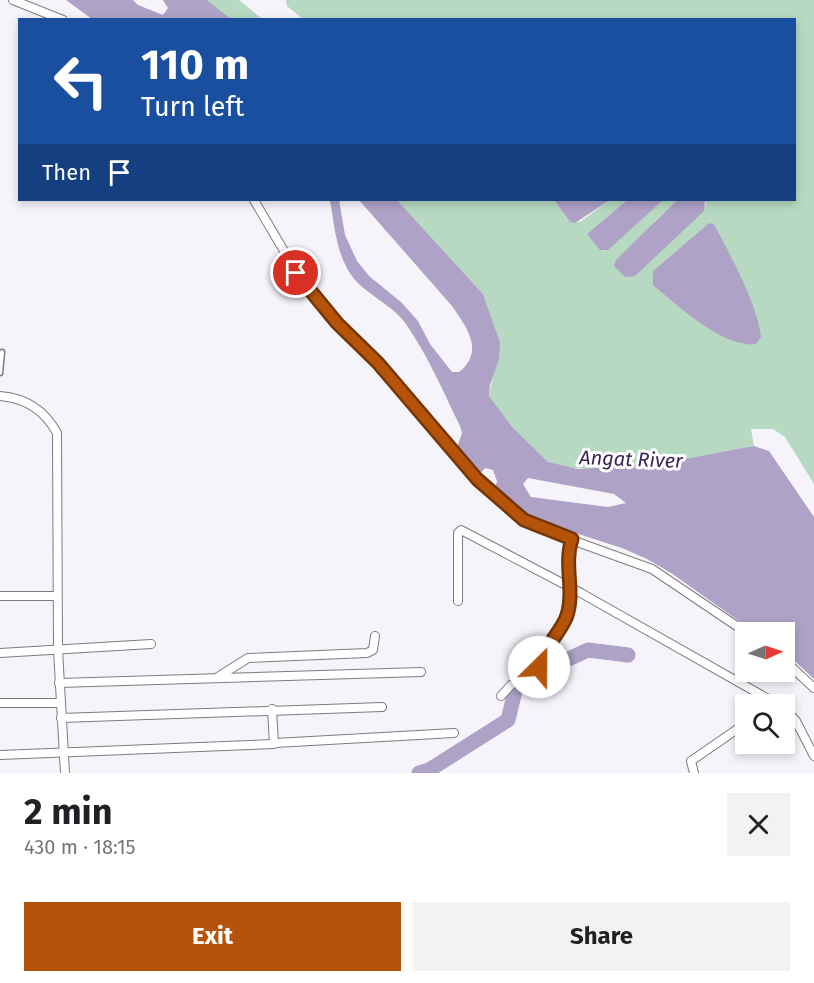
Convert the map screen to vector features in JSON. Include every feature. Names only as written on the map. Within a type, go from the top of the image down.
[{"type":"street","points":[[13,0],[58,18]]},
{"type":"street","points":[[255,201],[304,285],[337,323],[378,363],[477,479],[524,520],[652,569],[735,625]]},
{"type":"street","points":[[0,396],[32,404],[48,417],[57,433],[58,650],[65,773]]},
{"type":"street","points":[[458,601],[458,533],[461,530],[569,587],[757,694]]},
{"type":"street","points":[[501,696],[511,685],[538,671],[548,642],[566,618],[569,587],[567,553],[572,539]]},
{"type":"street","points":[[0,596],[57,596]]},
{"type":"street","points":[[217,678],[248,658],[367,653],[374,650],[375,636]]},
{"type":"street","points":[[0,653],[151,644]]},
{"type":"street","points":[[795,670],[814,688]]},
{"type":"street","points":[[59,683],[421,672]]},
{"type":"street","points":[[0,704],[60,703]]},
{"type":"street","points":[[61,718],[382,707]]},
{"type":"street","points":[[272,710],[275,743]]},
{"type":"street","points":[[795,720],[814,756]]},
{"type":"street","points":[[694,773],[691,761],[735,731]]},
{"type":"street","points":[[0,755],[454,733]]},
{"type":"lane","points":[[0,373],[2,352]]},
{"type":"green space","points":[[207,0],[239,0],[261,18],[230,18]]},
{"type":"green space","points":[[286,0],[814,0],[814,484],[785,437],[773,429],[751,429],[754,446],[651,464],[593,469],[569,467],[543,459],[516,434],[489,396],[500,342],[483,294],[398,201],[555,201],[570,222],[580,222],[609,201],[626,201],[587,234],[604,251],[662,201],[676,201],[654,222],[635,276],[706,205],[705,201],[796,201],[796,18],[302,18],[287,6]],"holes":[[[709,223],[714,224],[735,266],[757,320],[756,344],[743,344],[653,271]]]},
{"type":"shaded area","points":[[66,0],[133,0],[138,5],[163,15],[168,8],[163,0],[207,0],[230,18],[91,18]]},
{"type":"shaded area","points":[[330,201],[339,201],[345,235],[357,261],[369,276],[401,302],[418,321],[430,344],[452,372],[459,372],[471,356],[471,339],[468,331],[452,306],[360,201],[398,201],[483,294],[500,342],[499,359],[490,385],[489,396],[512,427],[548,462],[578,469],[669,462],[754,446],[769,451],[814,517],[814,679],[795,661],[795,622],[740,622],[671,573],[647,559],[622,548],[522,516],[494,493],[497,481],[493,470],[485,468],[478,476],[456,450],[462,433],[460,426],[414,336],[401,318],[352,277],[338,246]],"holes":[[[528,478],[614,494],[626,503],[608,507],[531,497],[523,484]]]},
{"type":"shaded area","points":[[555,201],[608,201],[575,223],[570,222]]},
{"type":"shaded area","points":[[626,201],[662,201],[608,250],[600,250],[587,234]]},
{"type":"shaded area","points":[[676,201],[705,201],[704,211],[635,276],[625,277],[614,266],[616,260]]},
{"type":"shaded area","points":[[709,223],[714,224],[749,295],[761,337],[756,344],[743,344],[715,333],[653,285],[653,271]]},
{"type":"waterway","points":[[419,773],[429,770],[508,720],[517,683],[588,650],[628,655]]},
{"type":"route","points":[[296,273],[337,323],[378,363],[477,479],[496,498],[533,526],[572,539],[567,553],[569,595],[566,618],[548,642],[539,667]]},
{"type":"water label","name":"Angat River","points":[[631,459]]}]
